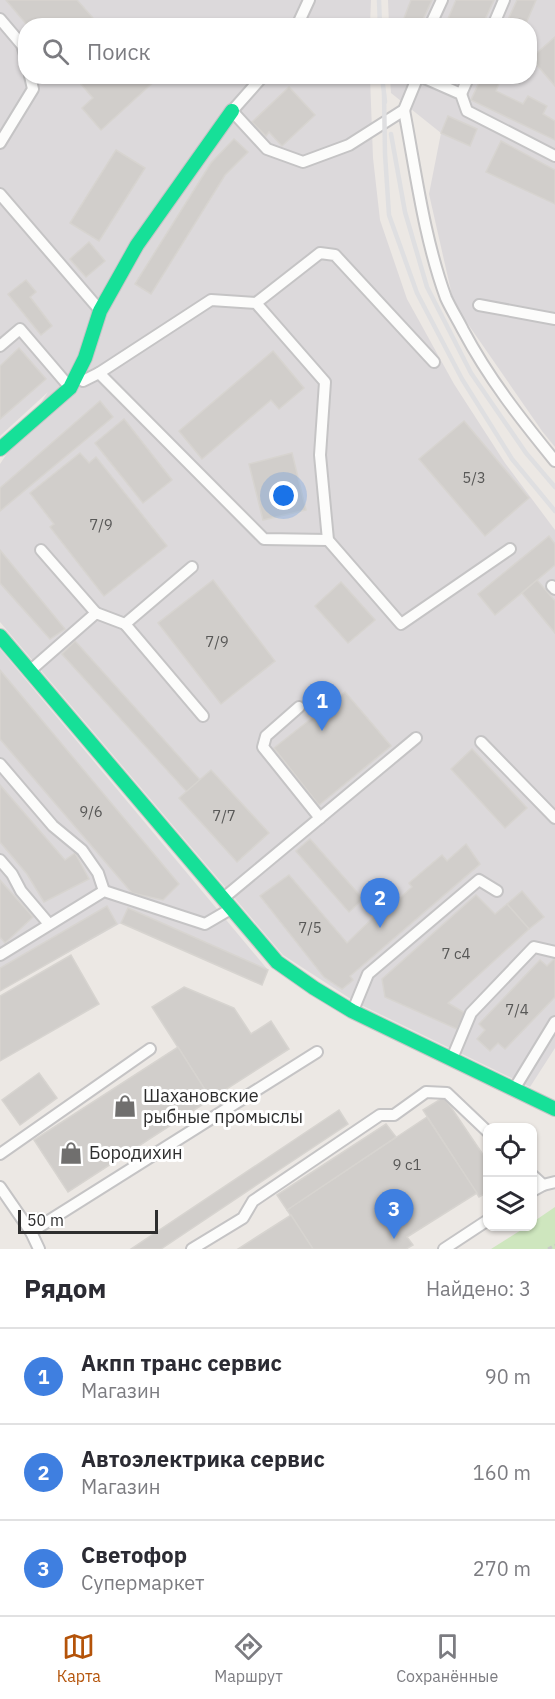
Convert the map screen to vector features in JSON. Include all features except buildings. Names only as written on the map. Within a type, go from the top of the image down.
[{"type":"street","points":[[0,449],[70,388],[85,358],[100,311],[136,245],[232,111]]},
{"type":"street","points":[[0,636],[277,962],[352,1011],[555,1109]]},
{"type":"lane","points":[[301,18],[309,0]]},
{"type":"lane","points":[[434,18],[442,0]]},
{"type":"lane","points":[[496,18],[504,0]]},
{"type":"lane","points":[[0,19],[18,40]]},
{"type":"lane","points":[[0,143],[33,89],[32,84]]},
{"type":"lane","points":[[256,84],[232,111],[267,149],[303,162],[349,144],[404,110]]},
{"type":"lane","points":[[415,84],[404,110],[424,221],[447,300],[479,360],[509,405],[555,461]]},
{"type":"lane","points":[[438,84],[461,94]]},
{"type":"lane","points":[[465,84],[461,94],[466,111],[555,156]]},
{"type":"lane","points":[[0,194],[100,311]]},
{"type":"lane","points":[[0,346],[20,329],[70,388],[99,373],[211,300],[256,303],[320,253],[335,255],[434,362]]},
{"type":"lane","points":[[256,303],[325,382],[320,455],[328,540],[402,624],[510,549]]},
{"type":"lane","points":[[479,305],[555,319]]},
{"type":"lane","points":[[99,373],[264,539],[328,540]]},
{"type":"lane","points":[[41,550],[96,614],[125,624],[203,716]]},
{"type":"lane","points":[[125,624],[192,567]]},
{"type":"lane","points":[[30,671],[96,614]]},
{"type":"lane","points":[[299,707],[266,736],[263,747],[320,818]]},
{"type":"lane","points":[[0,955],[104,891],[206,924],[320,818],[416,738]]},
{"type":"lane","points":[[481,742],[555,818]]},
{"type":"lane","points":[[0,764],[53,826],[82,850],[98,873],[104,891]]},
{"type":"lane","points":[[0,860],[12,874],[21,891],[49,924]]},
{"type":"lane","points":[[352,1011],[368,974],[479,880],[497,891]]},
{"type":"lane","points":[[452,1059],[471,1013],[534,947],[555,952]]},
{"type":"lane","points":[[514,1089],[555,1023]]},
{"type":"lane","points":[[0,1154],[150,1050]]},
{"type":"lane","points":[[31,1232],[317,1052]]},
{"type":"lane","points":[[192,1249],[243,1218],[253,1201],[380,1114],[394,1114],[426,1092],[447,1093],[483,1127]]},
{"type":"lane","points":[[534,1177],[543,1185]]},
{"type":"lane","points":[[537,1188],[555,1182]]},
{"type":"lane","points":[[0,1186],[31,1232],[39,1249]]},
{"type":"lane","points":[[444,1249],[483,1223]]},
{"type":"path","points":[[548,1249],[555,1245]]},
{"type":"shaded area","points":[[0,0],[371,0],[370,18],[18,18],[18,84],[370,84],[373,158],[380,220],[407,299],[454,384],[505,463],[555,530],[555,1048],[530,1087],[357,1003],[283,955],[0,622],[0,464],[48,392],[0,436]]},
{"type":"shaded area","points":[[388,0],[555,0],[555,447],[454,304],[429,194],[441,133],[391,93],[390,84],[537,84],[537,18],[389,18]]},
{"type":"shaded area","points":[[0,649],[268,970],[262,985],[121,923],[0,991]]},
{"type":"green space","points":[[555,1207],[555,1249],[491,1249],[520,1231],[537,1231],[537,1219]]},
{"type":"railway","points":[[379,0],[380,18]]},
{"type":"railway","points":[[383,84],[385,102]]},
{"type":"railway","points":[[384,94],[389,215],[417,293],[462,379],[512,459],[555,511]]},
{"type":"railway","points":[[391,134],[405,212],[427,287],[471,373],[526,453],[555,487]]},
{"type":"traffic: fast","points":[[0,449],[70,388],[85,358],[100,311],[137,245],[232,111]]},
{"type":"traffic: fast","points":[[0,636],[277,962],[352,1011],[555,1109]]},
{"type":"place","name":"Акпп транс сервис","points":[[322,731]]},
{"type":"place","name":"Автоэлектрика сервис","points":[[380,928]]},
{"type":"place","name":"Шахановские рыбные промыслы","points":[[125,1106]]},
{"type":"place","name":"Бородихин","points":[[71,1153]]},
{"type":"place","name":"Светофор","points":[[394,1239]]}]
